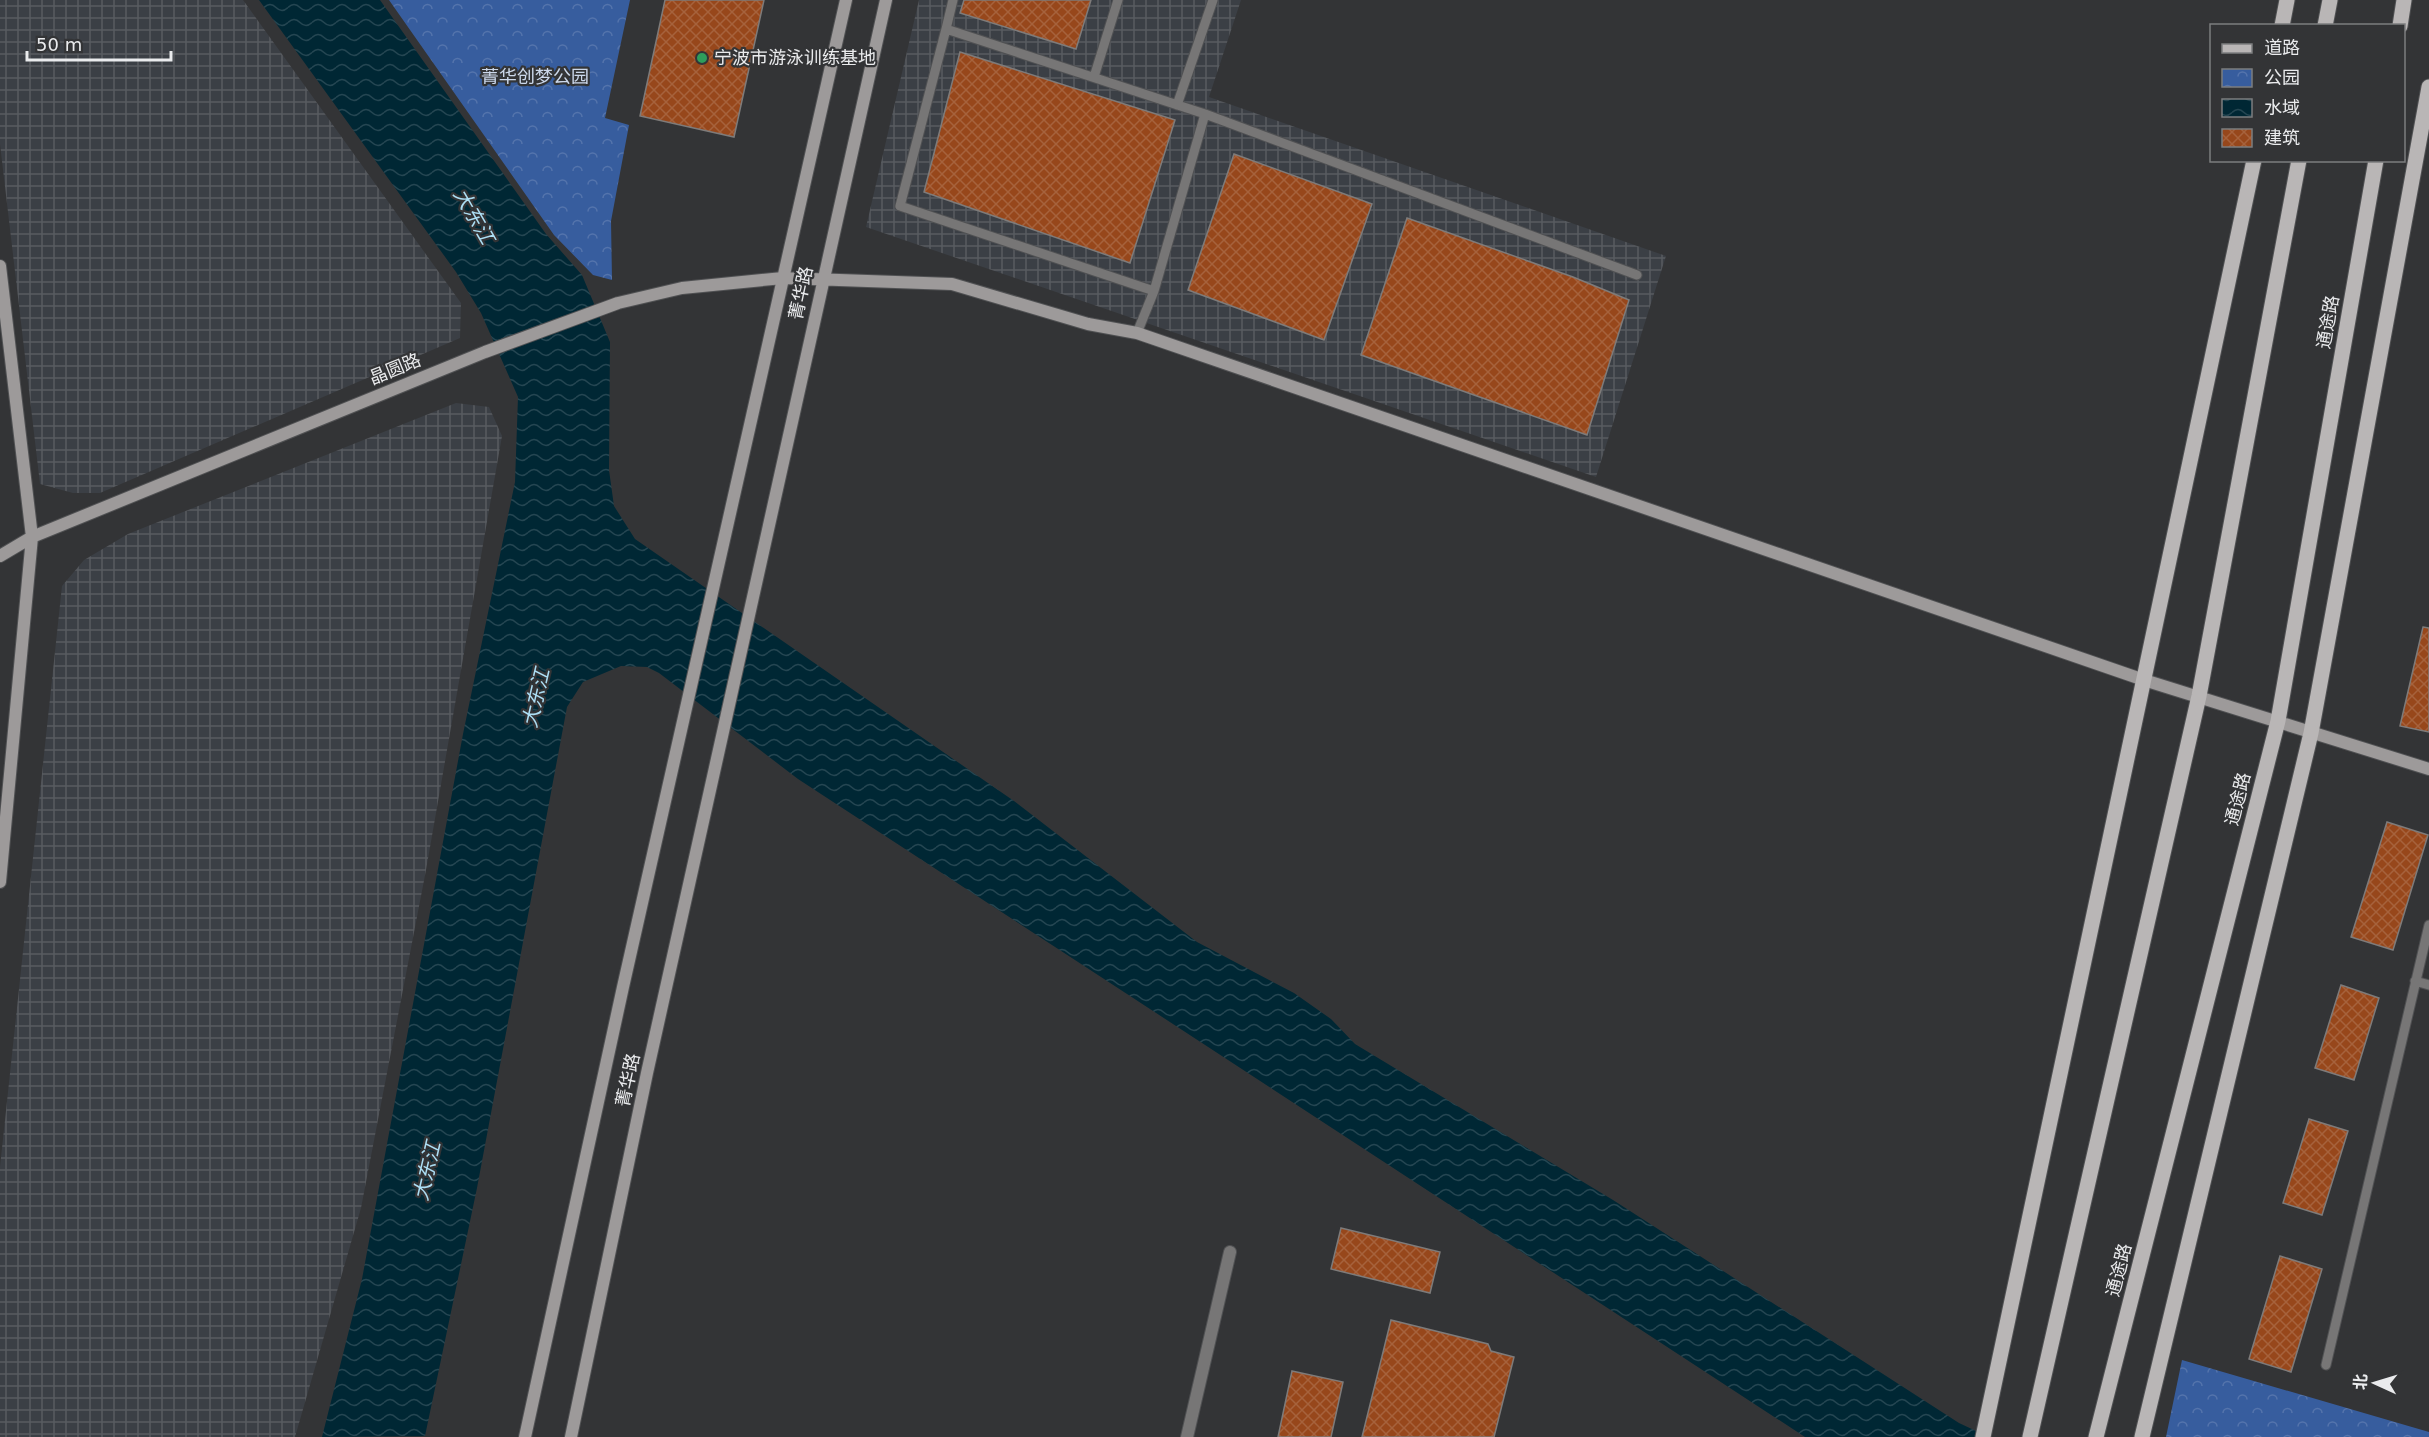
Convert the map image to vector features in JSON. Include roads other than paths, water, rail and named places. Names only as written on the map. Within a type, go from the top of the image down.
[{"type":"main road","points":[[2282,24],[2288,0]]},
{"type":"main road","points":[[2325,24],[2330,0]]},
{"type":"main road","points":[[2400,24],[2404,0]]},
{"type":"main road","points":[[2142,1437],[2311,733],[2429,87]]},
{"type":"main road","points":[[1983,1437],[2254,162]]},
{"type":"main road","points":[[2030,1437],[2199,696],[2299,162]]},
{"type":"main road","name":"通途路","points":[[2096,1437],[2278,721],[2376,162]]},
{"type":"street","name":"菁华路","points":[[525,1437],[684,716],[846,0]]},
{"type":"street","name":"菁华路","points":[[571,1437],[647,1073],[886,0]]},
{"type":"street","points":[[0,266],[32,537],[0,882]]},
{"type":"street","name":"晶圆路","points":[[0,556],[32,537],[485,352],[618,303],[682,288],[783,278],[952,284],[1088,324],[1137,333],[2144,680],[2429,769]]},
{"type":"street","points":[[1187,1437],[1230,1252]]},
{"type":"lane","points":[[953,0],[900,206],[1154,291]]},
{"type":"lane","points":[[1094,77],[1118,0]]},
{"type":"lane","points":[[1177,105],[1214,0]]},
{"type":"lane","points":[[946,29],[1205,114],[1637,274]]},
{"type":"lane","points":[[1137,333],[1154,291],[1205,114]]},
{"type":"lane","points":[[2326,1365],[2429,925]]},
{"type":"lane","points":[[2415,981],[2429,985]]},
{"type":"water","name":"大东江","points":[[259,0],[380,0],[546,234],[582,275],[610,342],[609,470],[614,506],[635,539],[1014,801],[1197,942],[1294,993],[1331,1019],[1355,1044],[1613,1200],[1959,1423],[1989,1437],[1805,1437],[798,779],[659,673],[647,667],[621,666],[583,682],[567,707],[477,1188],[425,1436],[322,1437],[362,1279],[463,734],[515,482],[518,397],[481,313],[456,272]]},
{"type":"place","name":"宁波市游泳训练基地","points":[[702,58]]},
{"type":"park label","name":"菁华创梦公园","points":[[535,77]]}]
